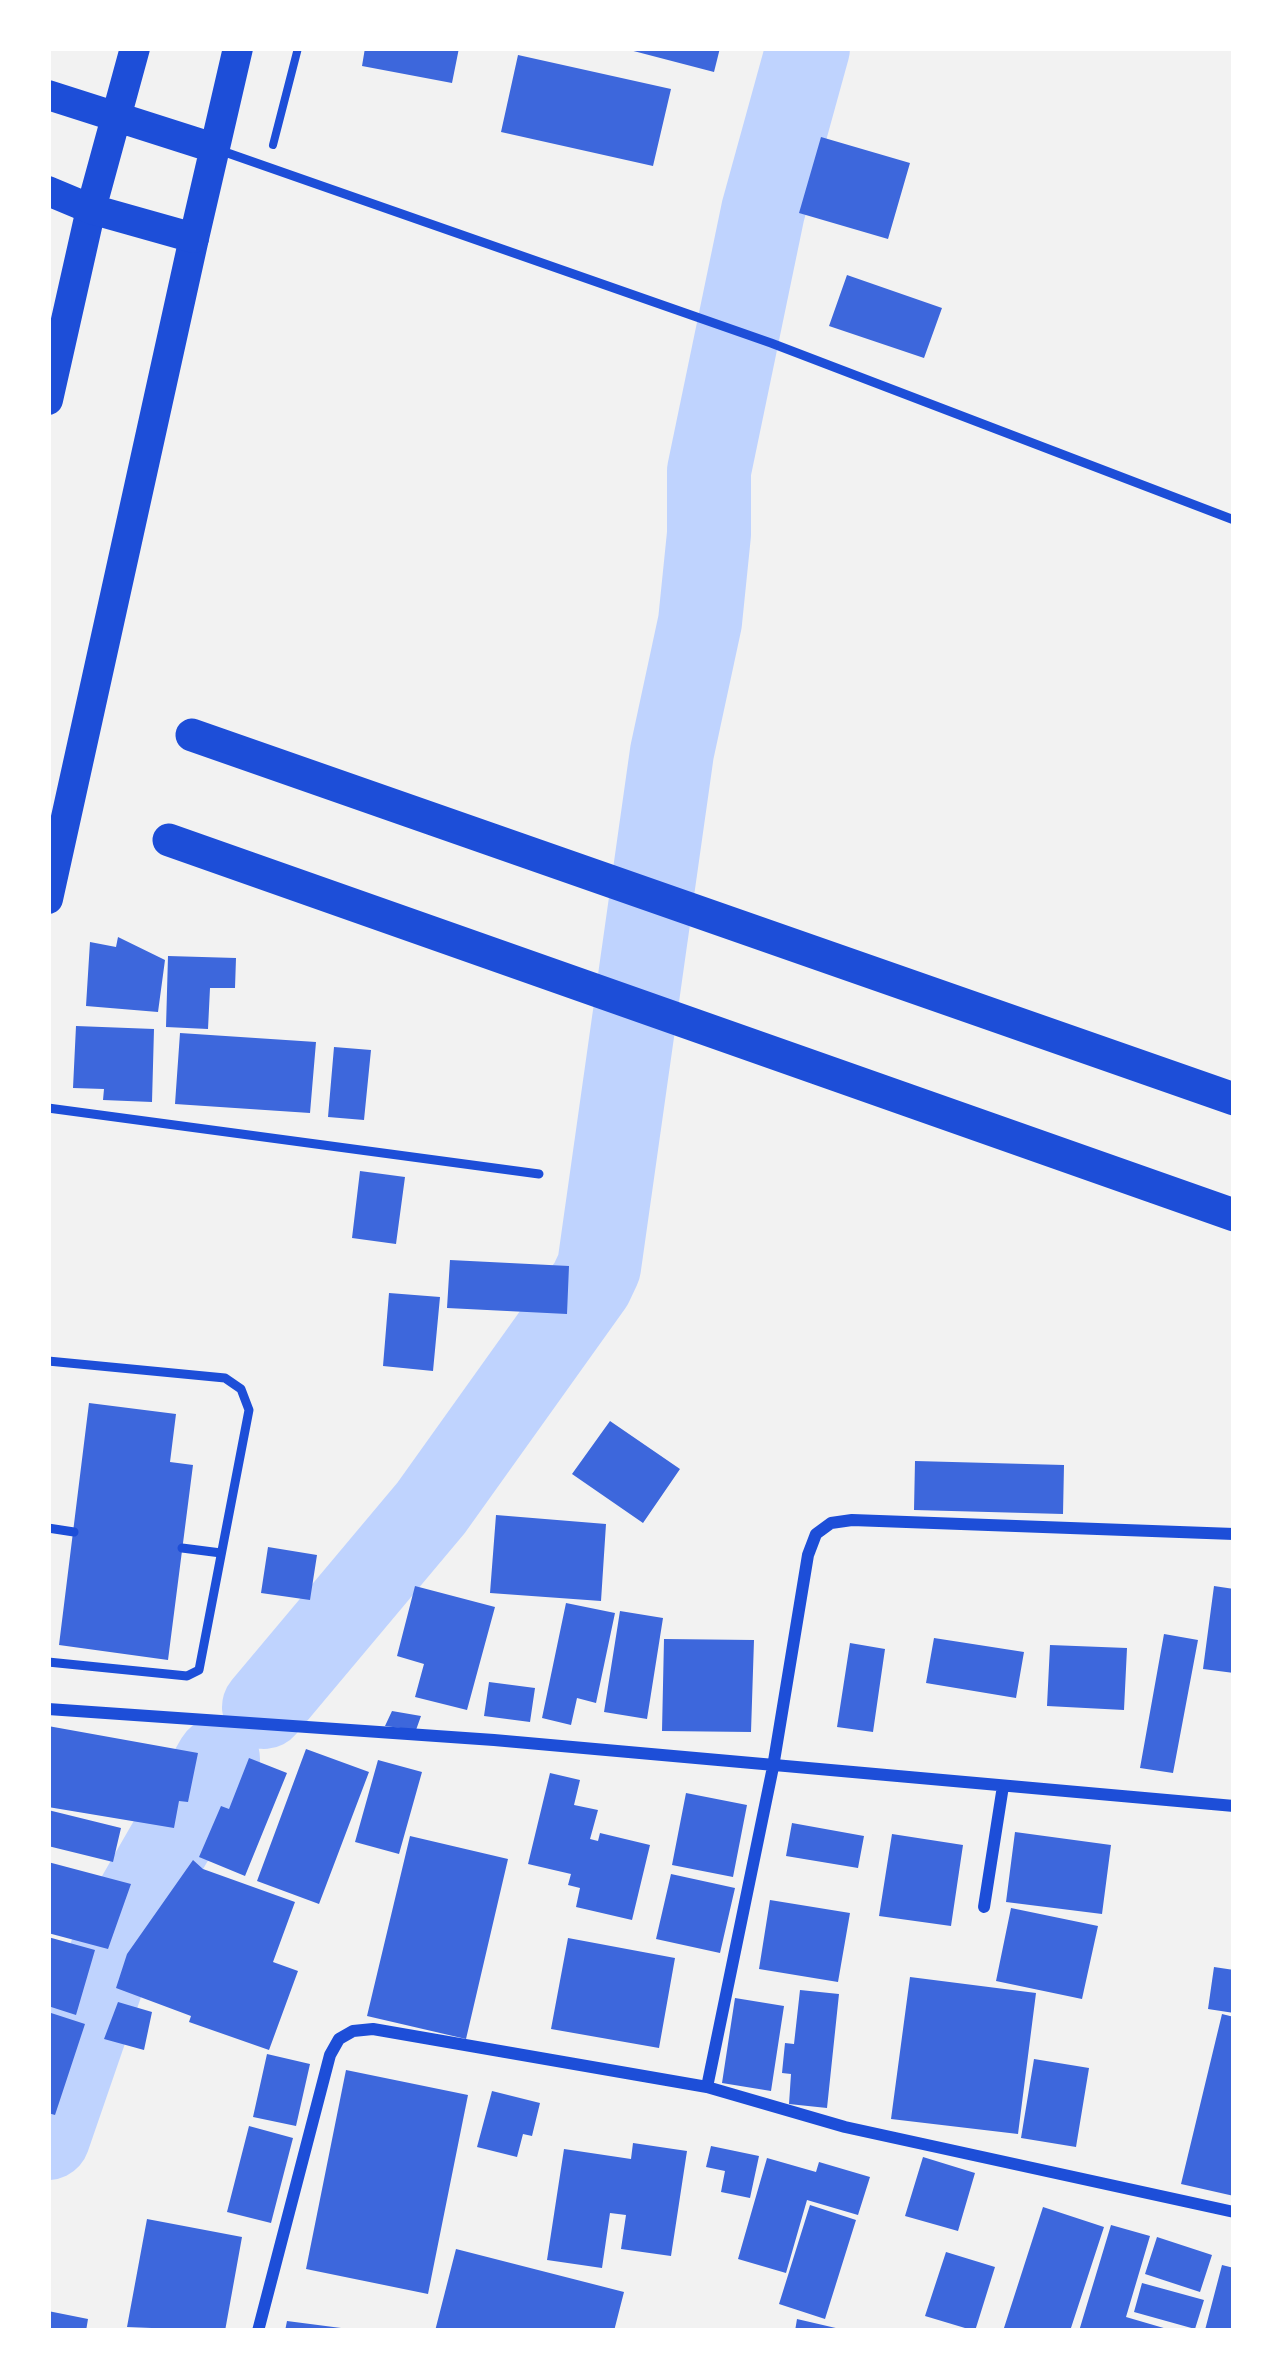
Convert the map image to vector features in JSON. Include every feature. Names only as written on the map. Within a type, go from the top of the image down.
[{"type":"highway","points":[[192,735],[1234,1099]]},
{"type":"highway","points":[[170,840],[1234,1215]]},
{"type":"main road","points":[[48,400],[135,48]]},
{"type":"main road","points":[[48,899],[238,48]]},
{"type":"main road","points":[[48,95],[214,148]]},
{"type":"main road","points":[[48,191],[194,238]]},
{"type":"street","points":[[707,2086],[816,1534],[831,1523],[852,1520],[1234,1534]]},
{"type":"street","points":[[48,1708],[494,1740],[1234,1805]]},
{"type":"street","points":[[984,1907],[1003,1786]]},
{"type":"street","points":[[258,2331],[331,2056],[339,2039],[353,2031],[373,2030],[707,2086],[845,2127],[1234,2212]]},
{"type":"lane","points":[[214,148],[771,343],[1234,520]]},
{"type":"lane","points":[[48,1108],[539,1174]]},
{"type":"lane","points":[[48,1361],[225,1378],[241,1389],[248,1410],[199,1670],[187,1676],[48,1662]]},
{"type":"lane","points":[[48,1528],[74,1532]]},
{"type":"lane","points":[[182,1548],[221,1552]]},
{"type":"path","points":[[268,164],[298,48]]},
{"type":"building","points":[[365,48],[459,48],[452,83],[362,66]]},
{"type":"building","points":[[622,48],[720,48],[714,72]]},
{"type":"building","points":[[518,55],[671,89],[653,166],[501,132]]},
{"type":"building","points":[[821,137],[910,163],[888,239],[799,213]]},
{"type":"building","points":[[847,275],[942,308],[924,358],[829,326]]},
{"type":"building","points":[[118,937],[165,960],[158,1012],[86,1006],[90,942],[116,947]]},
{"type":"building","points":[[168,956],[236,958],[235,988],[210,988],[208,1029],[166,1027]]},
{"type":"building","points":[[76,1026],[154,1029],[152,1102],[103,1100],[104,1089],[73,1088]]},
{"type":"building","points":[[180,1033],[316,1042],[310,1113],[175,1104]]},
{"type":"building","points":[[334,1047],[371,1050],[364,1120],[328,1117]]},
{"type":"building","points":[[360,1171],[405,1177],[396,1244],[352,1238]]},
{"type":"building","points":[[450,1260],[569,1266],[567,1314],[447,1308]]},
{"type":"building","points":[[389,1293],[440,1297],[433,1371],[383,1366]]},
{"type":"building","points":[[89,1403],[176,1414],[170,1462],[193,1465],[168,1660],[59,1645]]},
{"type":"building","points":[[610,1421],[680,1469],[643,1523],[572,1474]]},
{"type":"building","points":[[915,1461],[1064,1465],[1063,1514],[914,1510]]},
{"type":"building","points":[[496,1515],[606,1524],[601,1601],[490,1593]]},
{"type":"building","points":[[268,1547],[317,1555],[310,1600],[261,1593]]},
{"type":"building","points":[[415,1586],[495,1607],[467,1710],[415,1697],[424,1664],[397,1656]]},
{"type":"building","points":[[1214,1586],[1234,1589],[1234,1673],[1203,1669]]},
{"type":"building","points":[[566,1603],[615,1613],[596,1703],[577,1698],[571,1725],[542,1718]]},
{"type":"building","points":[[620,1611],[663,1618],[647,1719],[604,1712]]},
{"type":"building","points":[[1164,1634],[1198,1640],[1173,1773],[1140,1768]]},
{"type":"building","points":[[934,1638],[1024,1652],[1016,1698],[926,1683]]},
{"type":"building","points":[[664,1639],[754,1640],[751,1732],[662,1731]]},
{"type":"building","points":[[850,1643],[885,1649],[873,1732],[837,1727]]},
{"type":"building","points":[[1050,1645],[1127,1648],[1124,1710],[1047,1706]]},
{"type":"building","points":[[489,1682],[535,1688],[530,1722],[484,1716]]},
{"type":"building","points":[[392,1711],[421,1716],[416,1730],[385,1726]]},
{"type":"building","points":[[48,1726],[198,1753],[188,1802],[179,1801],[174,1828],[48,1807]]},
{"type":"building","points":[[306,1749],[369,1772],[319,1904],[257,1881]]},
{"type":"building","points":[[249,1758],[287,1773],[245,1876],[199,1857],[221,1806],[229,1809]]},
{"type":"building","points":[[378,1760],[422,1772],[399,1854],[355,1842]]},
{"type":"building","points":[[550,1773],[580,1780],[574,1805],[598,1810],[590,1839],[598,1841],[600,1833],[650,1845],[632,1920],[576,1907],[580,1888],[568,1885],[571,1874],[528,1864]]},
{"type":"building","points":[[686,1793],[747,1805],[733,1877],[672,1865]]},
{"type":"building","points":[[48,1810],[121,1828],[113,1862],[48,1846]]},
{"type":"building","points":[[792,1823],[864,1836],[858,1868],[786,1856]]},
{"type":"building","points":[[1015,1832],[1111,1845],[1102,1914],[1006,1902]]},
{"type":"building","points":[[892,1834],[963,1845],[951,1926],[879,1916]]},
{"type":"building","points":[[410,1836],[508,1859],[466,2039],[367,2016]]},
{"type":"building","points":[[193,1860],[203,1869],[295,1902],[273,1962],[298,1971],[269,2050],[189,2022],[191,2016],[116,1988],[127,1954]]},
{"type":"building","points":[[48,1862],[131,1884],[108,1949],[48,1933]]},
{"type":"building","points":[[671,1874],[735,1888],[720,1953],[656,1939]]},
{"type":"building","points":[[770,1900],[850,1913],[838,1982],[759,1969]]},
{"type":"building","points":[[1011,1908],[1098,1926],[1082,1999],[996,1981]]},
{"type":"building","points":[[48,1937],[95,1950],[76,2015],[48,2006]]},
{"type":"building","points":[[568,1938],[675,1958],[659,2048],[551,2029]]},
{"type":"building","points":[[1214,1967],[1234,1970],[1234,2013],[1208,2009]]},
{"type":"building","points":[[910,1977],[1036,1993],[1018,2134],[891,2119]]},
{"type":"building","points":[[800,1990],[839,1994],[827,2108],[789,2104],[791,2074],[782,2073],[785,2043],[794,2044]]},
{"type":"building","points":[[735,1998],[784,2006],[771,2091],[722,2083]]},
{"type":"building","points":[[118,2002],[152,2012],[144,2050],[104,2039]]},
{"type":"building","points":[[48,2012],[85,2024],[55,2115],[48,2113]]},
{"type":"building","points":[[1222,2014],[1234,2017],[1234,2196],[1181,2184]]},
{"type":"building","points":[[267,2054],[310,2064],[296,2126],[253,2117]]},
{"type":"building","points":[[1034,2059],[1089,2068],[1076,2147],[1021,2138]]},
{"type":"building","points":[[346,2070],[468,2095],[428,2294],[306,2269]]},
{"type":"building","points":[[492,2091],[540,2103],[532,2136],[523,2134],[517,2157],[477,2147]]},
{"type":"building","points":[[249,2126],[293,2138],[271,2223],[227,2212]]},
{"type":"building","points":[[633,2143],[687,2151],[671,2256],[621,2249],[626,2215],[610,2213],[602,2268],[547,2260],[564,2149],[631,2159]]},
{"type":"building","points":[[711,2146],[759,2156],[750,2198],[721,2192],[725,2171],[706,2167]]},
{"type":"building","points":[[923,2157],[975,2173],[958,2231],[905,2216]]},
{"type":"building","points":[[767,2158],[816,2172],[819,2162],[870,2177],[858,2215],[807,2200],[786,2273],[738,2259]]},
{"type":"building","points":[[810,2205],[856,2220],[825,2319],[779,2304]]},
{"type":"building","points":[[1043,2207],[1104,2227],[1070,2331],[1003,2331]]},
{"type":"building","points":[[147,2219],[242,2237],[225,2331],[127,2327]]},
{"type":"building","points":[[1111,2225],[1150,2236],[1126,2317],[1174,2331],[1079,2331]]},
{"type":"building","points":[[1157,2237],[1212,2255],[1200,2292],[1145,2274]]},
{"type":"building","points":[[456,2249],[624,2292],[614,2331],[435,2331]]},
{"type":"building","points":[[946,2252],[995,2267],[975,2331],[925,2316]]},
{"type":"building","points":[[1222,2265],[1234,2268],[1234,2331],[1209,2331],[1205,2330]]},
{"type":"building","points":[[1142,2283],[1204,2300],[1195,2329],[1134,2312]]},
{"type":"building","points":[[48,2311],[88,2319],[86,2331],[48,2331]]},
{"type":"building","points":[[797,2319],[840,2329],[840,2331],[795,2331]]},
{"type":"building","points":[[287,2321],[341,2328],[341,2331],[285,2331]]},
{"type":"waterway","points":[[264,1707],[431,1508],[599,1267],[672,752],[700,622],[709,534],[709,471],[763,211],[808,48]]},
{"type":"waterway","points":[[48,2138],[120,1929],[218,1759]]}]
